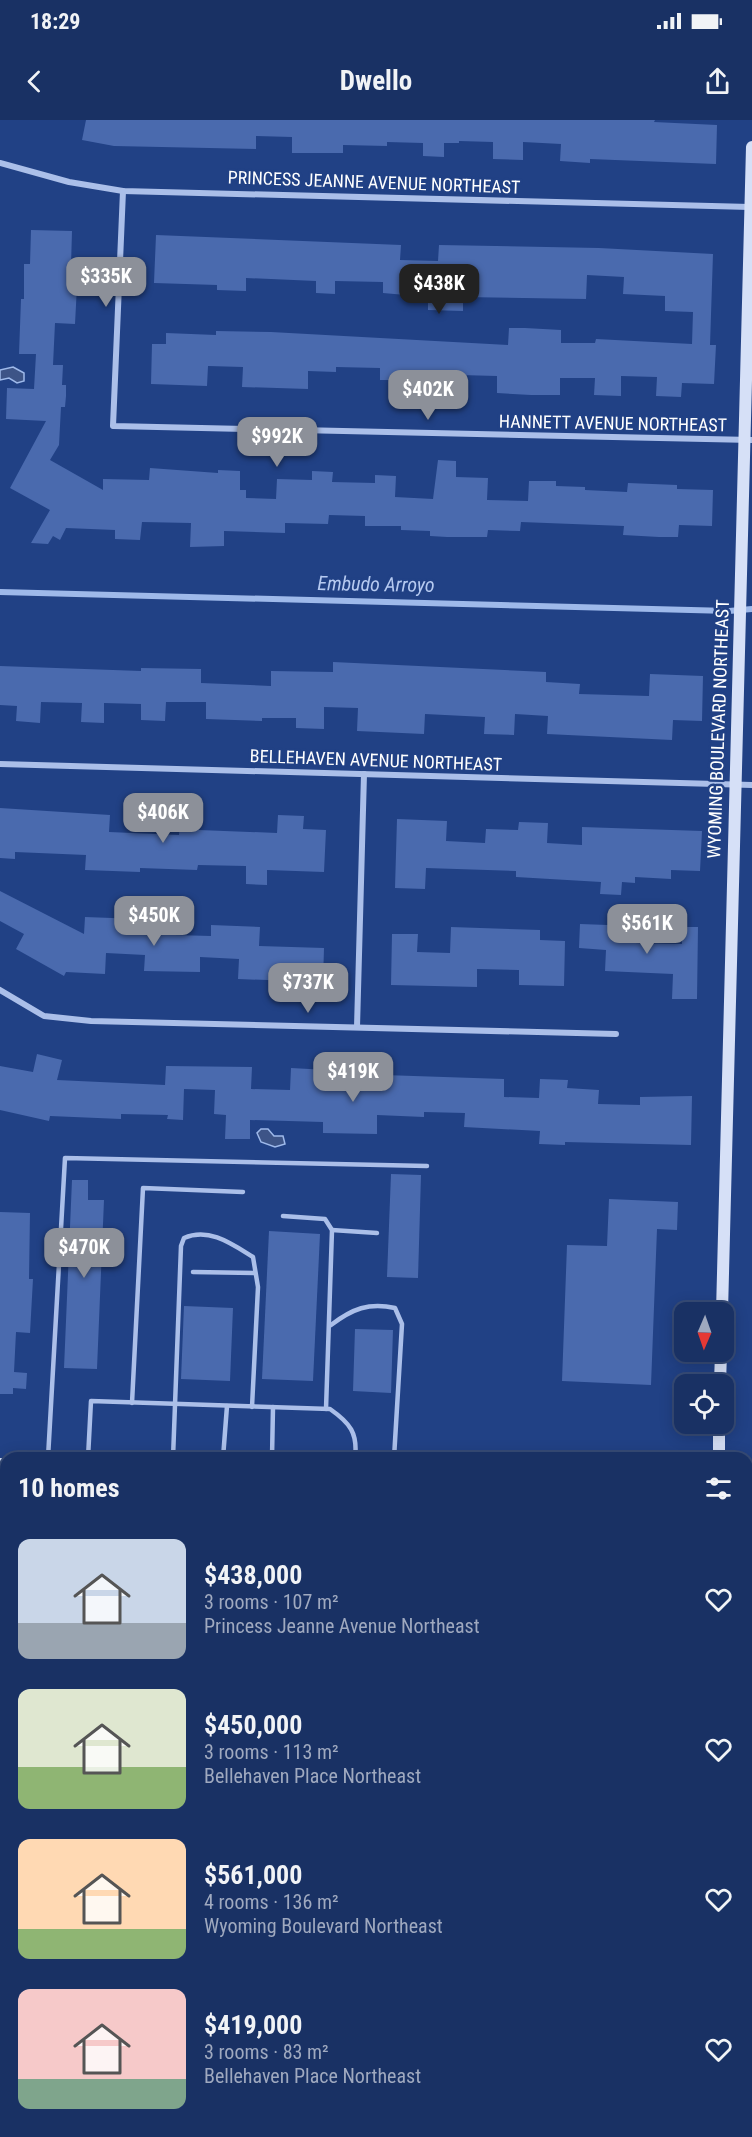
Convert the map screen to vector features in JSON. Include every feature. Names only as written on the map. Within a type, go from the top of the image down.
[{"type":"main road","name":"WYOMING BOULEVARD NORTHEAST","points":[[722,1302],[734,785],[747,440],[752,147]]},
{"type":"main road","points":[[718,1452],[719,1434]]},
{"type":"street","name":"PRINCESS JEANNE AVENUE NORTHEAST","points":[[0,163],[69,182],[123,190],[750,207]]},
{"type":"street","name":"HANNETT AVENUE NORTHEAST","points":[[123,190],[113,426],[747,440]]},
{"type":"street","name":"BELLEHAVEN AVENUE NORTHEAST","points":[[0,764],[752,785]]},
{"type":"street","points":[[357,1027],[364,774]]},
{"type":"street","points":[[0,990],[44,1016],[92,1021],[616,1034]]},
{"type":"lane","points":[[48,1452],[64,1158],[427,1166]]},
{"type":"lane","points":[[132,1403],[143,1188],[243,1192]]},
{"type":"lane","points":[[283,1216],[325,1219],[332,1230],[329,1270],[331,1326],[326,1409]]},
{"type":"lane","points":[[332,1230],[377,1233]]},
{"type":"lane","points":[[173,1452],[181,1246],[184,1238],[192,1234],[220,1237],[253,1257],[258,1287],[252,1407]]},
{"type":"lane","points":[[193,1272],[255,1273]]},
{"type":"lane","points":[[331,1326],[354,1309],[378,1304],[395,1308],[402,1324],[393,1452]]},
{"type":"lane","points":[[88,1452],[91,1401],[326,1409],[348,1421],[356,1438],[355,1452]]},
{"type":"lane","points":[[223,1452],[226,1406]]},
{"type":"lane","points":[[272,1452],[273,1407]]},
{"type":"water","points":[[13,367],[24,373],[24,381],[17,383],[9,378],[0,380],[0,370]]},
{"type":"water","points":[[261,1129],[268,1129],[274,1136],[283,1136],[285,1144],[275,1147],[261,1142],[257,1133]]},
{"type":"building","points":[[86,120],[655,120],[654,122],[717,125],[716,164],[590,159],[590,163],[560,161],[561,144],[523,142],[523,160],[493,159],[493,142],[444,143],[444,157],[423,156],[423,143],[387,142],[387,146],[343,145],[343,153],[292,153],[292,137],[256,136],[256,149],[114,146],[82,140]]},
{"type":"building","points":[[31,230],[72,231],[71,266],[78,267],[75,324],[55,323],[53,365],[63,365],[62,385],[66,385],[66,396],[65,407],[61,407],[59,445],[50,460],[103,490],[103,479],[149,480],[150,468],[218,473],[218,470],[240,471],[240,490],[246,490],[246,498],[276,499],[277,479],[312,480],[312,471],[333,472],[332,482],[375,483],[375,475],[396,476],[395,497],[433,499],[438,460],[456,461],[456,477],[488,478],[487,500],[528,501],[529,481],[556,481],[556,486],[585,487],[585,490],[627,492],[628,483],[677,485],[677,489],[713,490],[712,526],[679,525],[678,537],[659,537],[623,535],[624,526],[521,522],[520,531],[488,530],[487,537],[447,537],[430,536],[430,531],[401,530],[401,526],[365,526],[365,516],[329,515],[328,524],[285,523],[285,533],[224,531],[224,546],[190,547],[191,523],[142,522],[140,540],[115,539],[115,530],[66,528],[60,540],[53,536],[48,544],[31,543],[50,510],[10,488],[46,421],[6,419],[7,388],[34,389],[36,354],[19,354],[21,299],[24,299],[24,264],[30,264]]},
{"type":"building","points":[[156,235],[401,245],[400,260],[438,261],[439,245],[599,248],[713,254],[710,345],[716,345],[714,384],[682,383],[681,397],[656,396],[657,377],[621,376],[621,396],[594,395],[595,378],[560,378],[560,395],[531,395],[497,393],[497,376],[460,375],[460,378],[432,377],[431,392],[404,391],[404,380],[380,380],[380,368],[336,367],[336,372],[308,371],[308,389],[242,387],[243,367],[208,366],[207,386],[151,384],[152,344],[166,344],[166,333],[216,335],[216,331],[271,332],[508,345],[509,328],[525,328],[561,330],[561,343],[595,343],[596,339],[692,344],[693,312],[665,311],[665,296],[623,294],[624,277],[587,275],[586,299],[463,297],[463,311],[428,310],[428,297],[383,293],[383,282],[335,281],[335,294],[316,293],[316,281],[246,278],[246,291],[217,290],[217,285],[154,283]]},
{"type":"building","points":[[333,662],[546,672],[546,682],[580,684],[579,694],[649,696],[650,674],[703,676],[702,721],[673,720],[672,740],[547,734],[548,716],[515,714],[514,735],[484,734],[485,717],[425,714],[424,734],[357,731],[358,708],[324,707],[324,729],[296,728],[296,718],[262,718],[262,721],[206,719],[206,702],[166,702],[165,721],[141,720],[141,704],[104,703],[104,723],[81,722],[82,703],[41,702],[40,723],[16,721],[17,706],[0,705],[0,666],[141,671],[141,668],[201,669],[201,683],[271,686],[271,671],[333,672]]},
{"type":"building","points":[[0,808],[110,815],[109,832],[179,835],[180,822],[199,823],[199,830],[277,833],[278,815],[304,816],[303,829],[326,830],[324,872],[267,870],[267,885],[246,884],[246,866],[198,865],[197,870],[140,868],[140,872],[85,870],[86,855],[15,852],[15,859],[0,858]]},
{"type":"building","points":[[397,819],[447,821],[446,841],[485,843],[486,829],[518,830],[519,822],[548,823],[547,843],[582,845],[582,827],[702,831],[700,871],[671,870],[671,879],[635,877],[635,883],[622,882],[621,895],[600,894],[601,882],[516,877],[516,871],[426,868],[425,889],[395,888]]},
{"type":"building","points":[[0,891],[84,934],[85,917],[139,919],[138,934],[211,936],[211,925],[260,927],[259,946],[324,948],[323,982],[238,979],[239,959],[200,957],[200,972],[144,971],[145,955],[106,953],[105,974],[66,972],[64,976],[16,949],[24,934],[0,921]]},
{"type":"building","points":[[580,924],[635,926],[634,943],[682,944],[682,927],[698,927],[697,999],[672,999],[673,974],[605,971],[606,950],[579,948]]},
{"type":"building","points":[[451,927],[540,930],[540,940],[565,941],[564,986],[519,985],[519,970],[477,969],[477,987],[391,985],[392,934],[418,934],[417,952],[450,953]]},
{"type":"building","points":[[37,1054],[62,1060],[57,1080],[165,1085],[166,1066],[252,1067],[251,1089],[290,1090],[291,1068],[346,1071],[346,1090],[384,1091],[384,1075],[504,1079],[504,1097],[539,1098],[540,1079],[568,1080],[567,1088],[599,1090],[598,1104],[640,1105],[640,1097],[692,1096],[691,1145],[565,1142],[565,1145],[539,1144],[540,1131],[464,1127],[465,1113],[424,1112],[424,1117],[377,1115],[377,1134],[323,1133],[323,1122],[250,1120],[250,1139],[225,1139],[226,1115],[214,1114],[215,1090],[184,1089],[183,1120],[167,1119],[168,1115],[121,1114],[121,1119],[50,1116],[49,1121],[0,1110],[0,1066],[33,1072]]},
{"type":"building","points":[[391,1174],[421,1175],[418,1278],[387,1277]]},
{"type":"building","points":[[72,1180],[88,1180],[88,1200],[104,1200],[97,1369],[64,1368]]},
{"type":"building","points":[[609,1199],[678,1202],[677,1230],[657,1229],[651,1385],[562,1381],[567,1245],[607,1246]]},
{"type":"building","points":[[0,1212],[30,1213],[29,1279],[33,1279],[30,1333],[16,1332],[14,1372],[27,1373],[26,1389],[13,1388],[13,1394],[0,1394]]},
{"type":"building","points":[[269,1231],[320,1234],[313,1381],[262,1379]]},
{"type":"building","points":[[184,1306],[233,1308],[230,1381],[181,1379]]},
{"type":"building","points":[[355,1329],[393,1330],[391,1393],[353,1391]]},
{"type":"waterway","name":"Embudo Arroyo","points":[[0,592],[729,611],[752,609]]}]
